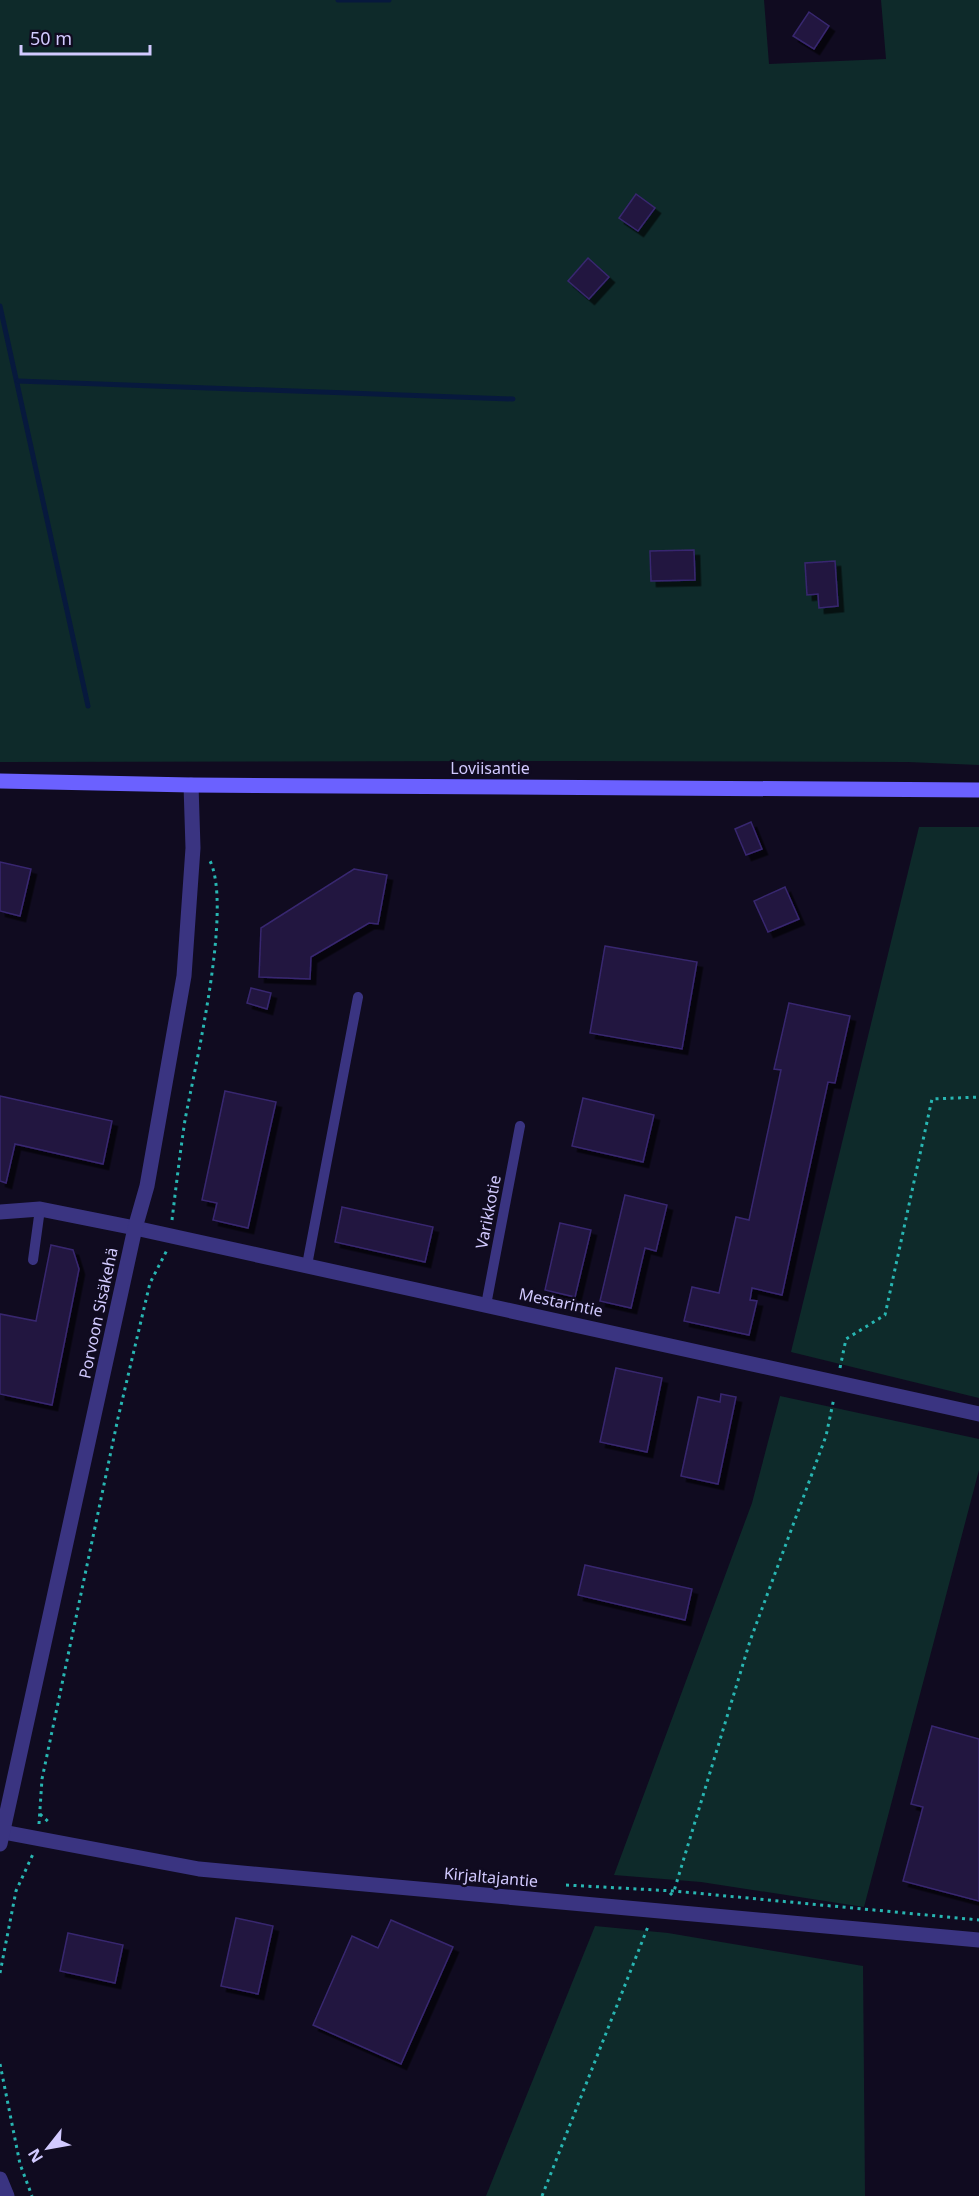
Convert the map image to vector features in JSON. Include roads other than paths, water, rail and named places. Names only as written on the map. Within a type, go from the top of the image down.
[{"type":"main road","name":"Loviisantie","points":[[0,781],[191,785],[979,790]]},
{"type":"street","name":"Porvoon Sisäkehä","points":[[1,1838],[135,1228],[147,1186],[184,976],[193,848],[191,785]]},
{"type":"street","name":"Mestarintie","points":[[0,1212],[40,1209],[135,1228],[838,1381],[979,1414]]},
{"type":"street","name":"Kirjaltajantie","points":[[1,1838],[36,1839],[199,1869],[979,1940]]},
{"type":"street","points":[[0,2179],[7,2196]]},
{"type":"lane","points":[[307,1265],[358,997]]},
{"type":"lane","name":"Varikkotie","points":[[486,1305],[519,1126]]},
{"type":"lane","points":[[33,1260],[40,1209]]},
{"type":"waterway","points":[[338,0],[389,0]]},
{"type":"waterway","points":[[0,306],[88,706]]},
{"type":"waterway","points":[[18,381],[513,399]]}]
